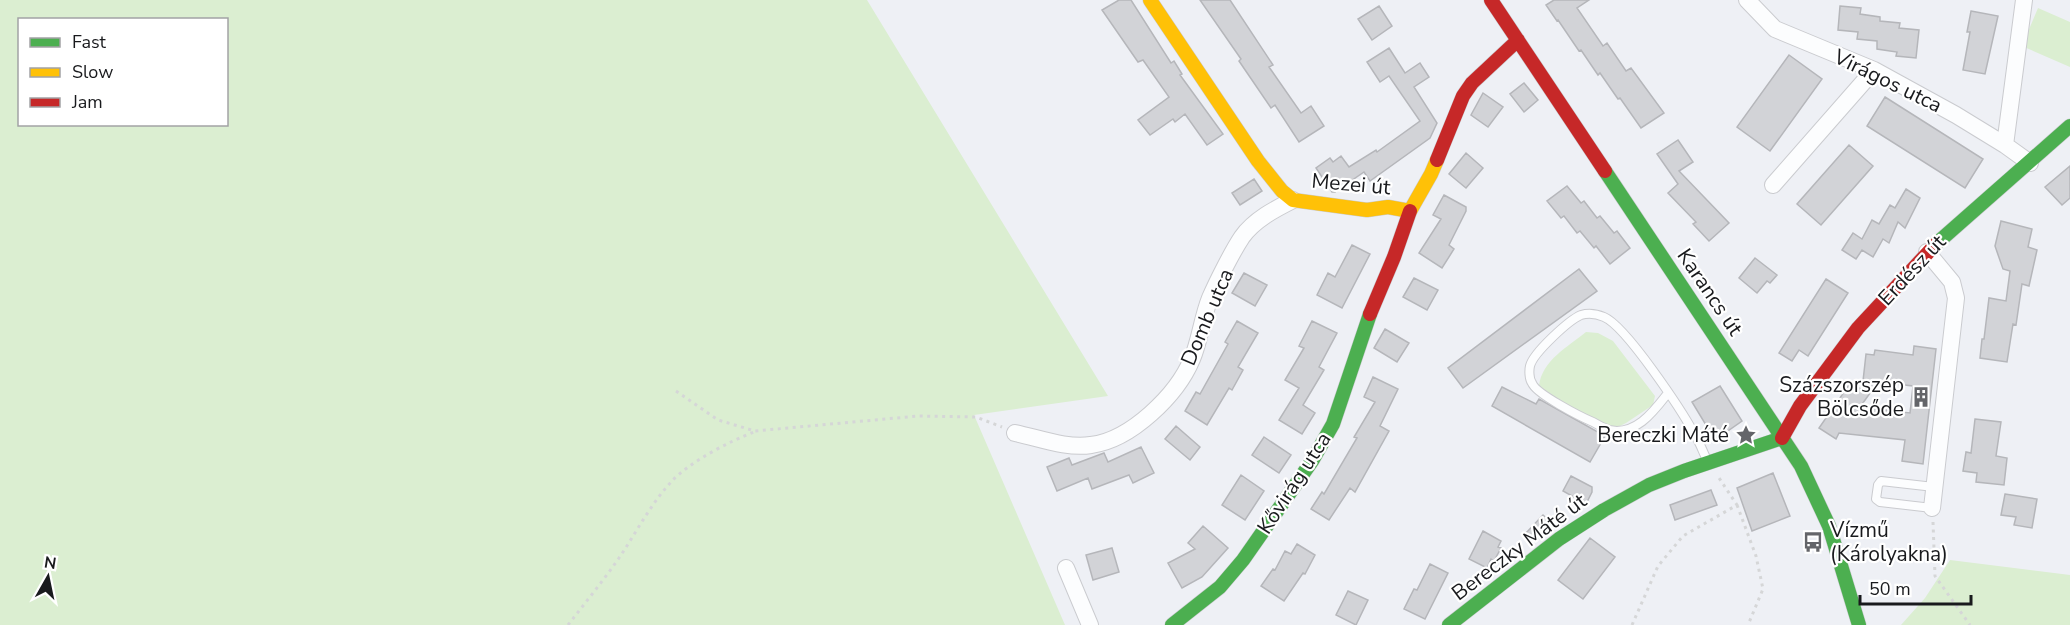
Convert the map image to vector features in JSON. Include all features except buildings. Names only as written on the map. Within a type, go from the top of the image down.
[{"type":"street","name":"Mezei út","points":[[1150,0],[1258,161],[1282,191],[1293,200],[1339,207],[1367,210],[1388,207],[1410,212],[1431,174],[1463,96],[1472,83],[1518,40]]},
{"type":"street","name":"Karancs út","points":[[1491,0],[1801,466],[1828,526],[1859,625]]},
{"type":"street","name":"Virágos utca","points":[[1747,0],[1775,29],[1874,70],[1956,115],[2030,163]]},
{"type":"street","points":[[2005,145],[2024,0]]},
{"type":"street","points":[[1773,185],[1874,70]]},
{"type":"street","name":"Erdész út","points":[[1782,438],[1800,406],[1858,328],[1927,252],[2070,126]]},
{"type":"street","name":"Domb utca","points":[[1015,433],[1068,445],[1090,446],[1107,442],[1140,424],[1175,385],[1192,360],[1210,298],[1243,236],[1268,213],[1293,200]]},
{"type":"street","name":"Kővirág utca","points":[[1172,625],[1220,587],[1243,560],[1312,461],[1333,424],[1363,331],[1410,212]]},
{"type":"street","points":[[1927,252],[1952,282],[1956,298],[1932,508]]},
{"type":"street","name":"Bereczky Máté út","points":[[1449,625],[1559,539],[1604,510],[1649,485],[1782,438]]},
{"type":"street","points":[[1066,568],[1090,625]]},
{"type":"lane","points":[[1668,393],[1650,416],[1628,428],[1609,429],[1585,419],[1538,391],[1532,384],[1530,366],[1535,355],[1581,315],[1594,314],[1605,317],[1629,339],[1668,393],[1695,435],[1708,463]]},
{"type":"lane","points":[[1932,508],[1883,503],[1876,499],[1878,484],[1881,481],[1934,487]]},
{"type":"path","points":[[676,391],[718,420],[755,431]]},
{"type":"path","points":[[568,625],[620,557],[645,514],[672,480],[702,458],[733,440],[755,431],[918,416],[976,417],[1015,433]]},
{"type":"path","points":[[1708,463],[1737,505],[1756,556],[1763,589],[1748,625]]},
{"type":"path","points":[[1632,625],[1658,566],[1683,536],[1737,505]]},
{"type":"path","points":[[1932,508],[1935,576],[1970,625]]},
{"type":"green space","points":[[0,0],[867,0],[1108,396],[974,415],[1065,625],[0,625]]},
{"type":"green space","points":[[2038,8],[2070,22],[2070,67],[2022,46]]},
{"type":"green space","points":[[1586,332],[1598,333],[1613,341],[1655,396],[1653,405],[1618,427],[1607,428],[1547,397],[1539,386],[1550,361]]},
{"type":"green space","points":[[1950,560],[2070,575],[2070,625],[1901,625],[1925,598]]},
{"type":"traffic: fast","points":[[1936,244],[2070,126]]},
{"type":"traffic: fast","points":[[1605,171],[1801,466],[1829,526],[1859,625]]},
{"type":"traffic: fast","points":[[1172,625],[1220,587],[1243,560],[1312,461],[1333,424],[1370,314]]},
{"type":"traffic: fast","points":[[1449,625],[1559,539],[1604,510],[1649,485],[1782,438]]},
{"type":"traffic: slow","points":[[1150,0],[1258,161],[1282,191],[1293,200],[1367,210],[1388,207],[1410,211],[1437,160]]},
{"type":"traffic: jam","points":[[1491,0],[1605,171]]},
{"type":"traffic: jam","points":[[1437,160],[1463,96],[1472,83],[1518,40]]},
{"type":"traffic: jam","points":[[1370,314],[1410,211]]},
{"type":"traffic: jam","points":[[1782,438],[1800,406],[1858,328],[1936,244]]},
{"type":"place","name":"Százszorszép Bölcsőde","points":[[1921,397]]},
{"type":"place","name":"Bereczki Máté","points":[[1746,435]]},
{"type":"place","name":"Vízmű (Károlyakna)","points":[[1813,542]]}]
